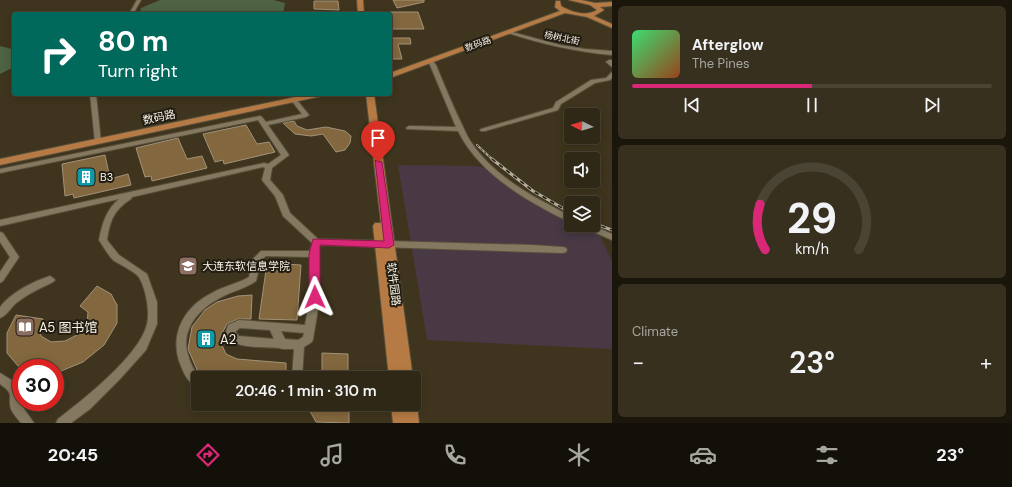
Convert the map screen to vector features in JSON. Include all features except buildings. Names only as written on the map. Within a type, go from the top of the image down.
[{"type":"main road","points":[[356,0],[357,12]]},
{"type":"main road","points":[[360,0],[361,12]]},
{"type":"main road","points":[[612,5],[597,6],[571,0],[561,1],[558,7],[565,11],[596,16],[612,26]]},
{"type":"main road","points":[[596,16],[601,10],[597,6]]},
{"type":"main road","name":"数码路","points":[[392,75],[565,11]]},
{"type":"main road","name":"数码路","points":[[0,162],[66,154],[98,142],[313,96]]},
{"type":"main road","name":"软件园路","points":[[364,96],[385,245],[405,371]]},
{"type":"main road","name":"软件园路","points":[[370,96],[395,371]]},
{"type":"main road","points":[[400,411],[401,423]]},
{"type":"main road","points":[[410,411],[411,423]]},
{"type":"street","points":[[132,12],[139,0]]},
{"type":"street","name":"杨树北街","points":[[510,32],[550,45],[570,49],[612,53]]},
{"type":"street","points":[[430,61],[460,129],[469,144],[488,166],[513,185],[548,208],[564,216]]},
{"type":"street","points":[[612,62],[609,62],[612,65]]},
{"type":"street","points":[[483,130],[556,109],[558,103],[593,80],[608,79],[612,74]]},
{"type":"street","points":[[93,96],[98,142]]},
{"type":"street","points":[[264,124],[306,115],[294,100]]},
{"type":"street","points":[[0,171],[66,154],[260,118],[286,155],[269,166],[264,165],[0,223]]},
{"type":"street","points":[[208,119],[213,127]]},
{"type":"street","points":[[409,128],[460,129]]},
{"type":"street","points":[[269,166],[266,180],[279,195],[286,214],[316,242],[385,245],[491,245],[563,250]]},
{"type":"street","points":[[62,423],[86,405],[116,376],[142,347],[152,324],[152,302],[144,276],[116,257],[103,240],[107,218],[121,201],[134,194]]},
{"type":"street","points":[[600,232],[612,237]]},
{"type":"street","points":[[0,235],[15,257],[0,278]]},
{"type":"street","points":[[309,329],[239,324],[232,328],[230,335],[237,340],[299,345],[308,339],[315,297],[314,254],[316,242]]},
{"type":"street","points":[[191,377],[180,347],[182,331],[198,308],[217,295],[242,287],[253,279],[257,259],[264,253],[314,254]]},
{"type":"street","points":[[0,314],[5,305],[25,291],[50,280]]},
{"type":"street","points":[[273,326],[283,344]]},
{"type":"street","points":[[297,371],[299,345]]},
{"type":"street","points":[[0,378],[10,383],[17,393],[16,408],[28,423]]},
{"type":"shaded area","points":[[398,165],[476,166],[485,168],[536,205],[564,218],[564,232],[595,232],[599,234],[612,261],[612,349],[427,340]]},
{"type":"green space","points":[[160,0],[274,0],[285,3],[283,12],[140,12],[141,8]]},
{"type":"green space","points":[[0,46],[12,49],[12,68],[0,74]]},
{"type":"railway","points":[[477,145],[493,160]]},
{"type":"railway","points":[[492,159],[533,191],[564,209]]},
{"type":"railway","points":[[600,226],[612,230]]},
{"type":"place","name":"B3","points":[[86,177]]},
{"type":"place","name":"大连东软信息学院","points":[[188,266]]},
{"type":"place","name":"A5 图书馆","points":[[25,327]]},
{"type":"place","name":"A2","points":[[206,339]]},
{"type":"route","points":[[315,297],[314,254],[316,242],[389,245],[378,162]]}]
